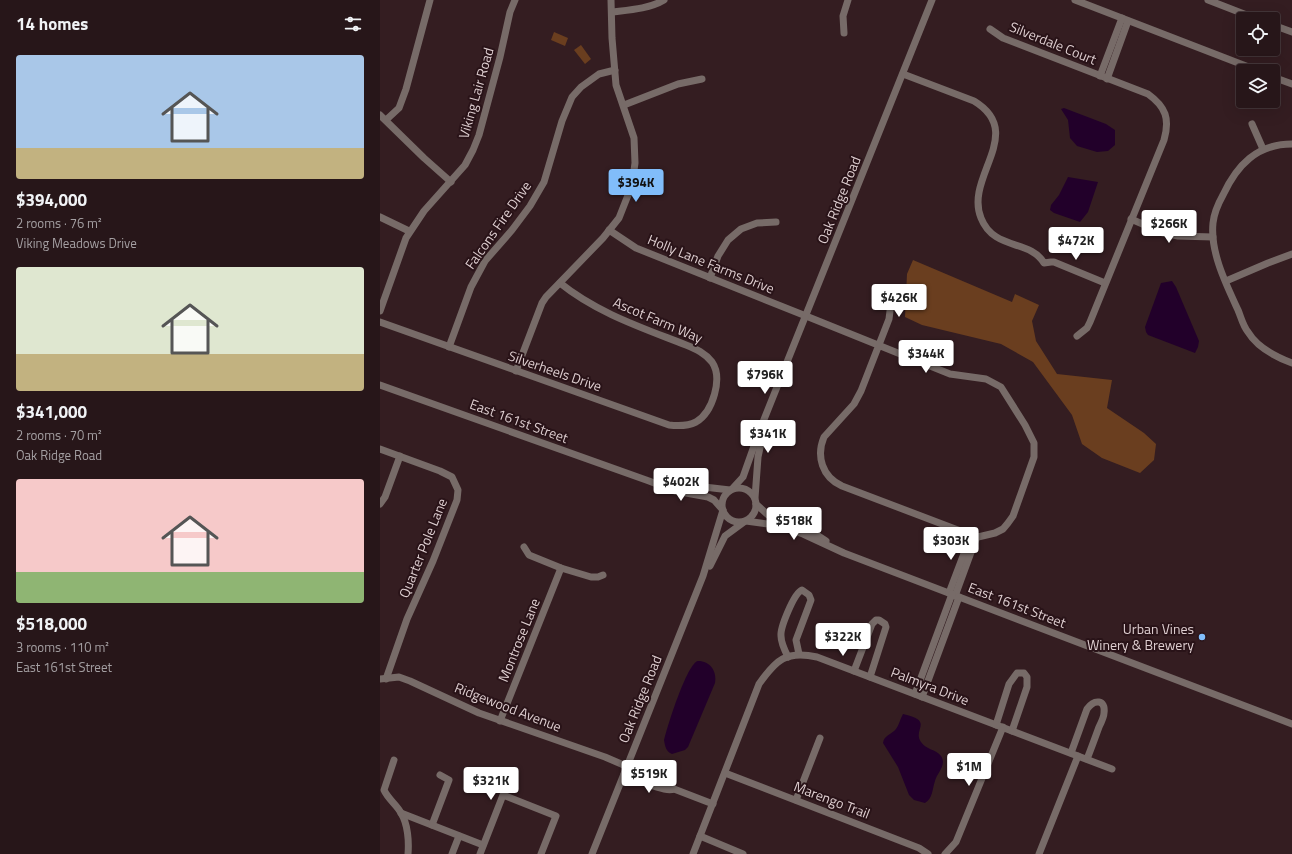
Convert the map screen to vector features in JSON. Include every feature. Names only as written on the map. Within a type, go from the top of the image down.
[{"type":"street","points":[[430,0],[406,89],[398,108],[383,118],[451,182]]},
{"type":"street","name":"Viking Lair Road","points":[[380,311],[409,231],[424,211],[465,165],[479,135],[500,57],[510,12],[515,0]]},
{"type":"street","points":[[516,371],[542,303],[619,218],[632,185],[635,163],[634,138],[616,85],[611,0]]},
{"type":"street","points":[[612,12],[646,7],[658,4],[664,0]]},
{"type":"street","points":[[844,32],[843,16],[848,0]]},
{"type":"street","name":"Oak Ridge Road","points":[[731,490],[743,477],[759,432],[770,409],[932,0]]},
{"type":"street","points":[[1075,0],[1241,64]]},
{"type":"street","points":[[1208,0],[1240,12]]},
{"type":"street","points":[[1103,77],[1125,20]]},
{"type":"street","points":[[1280,28],[1292,32]]},
{"type":"street","name":"Silverdale Court","points":[[990,29],[1003,38],[1148,94],[1156,100],[1164,110],[1167,118],[1167,129],[1164,140],[1087,328],[1077,336]]},
{"type":"street","name":"Falcons Fire Drive","points":[[449,347],[471,287],[485,261],[526,212],[544,182],[562,121],[572,97],[581,87],[599,74],[615,70]]},
{"type":"street","points":[[903,74],[974,101],[987,112],[995,127],[996,139],[977,196],[978,207],[982,220],[989,231],[998,239],[1038,255],[1044,263],[1054,262],[1105,283]]},
{"type":"street","points":[[624,105],[678,84],[702,79]]},
{"type":"street","points":[[1280,80],[1292,84]]},
{"type":"street","points":[[1252,124],[1263,150]]},
{"type":"street","points":[[1292,144],[1263,150],[1245,161],[1229,181],[1215,212],[1212,224],[1213,243],[1226,281],[1248,332],[1259,345],[1292,363]]},
{"type":"street","points":[[380,217],[409,231]]},
{"type":"street","points":[[1131,219],[1164,233],[1178,236],[1213,237]]},
{"type":"street","points":[[710,278],[718,256],[728,240],[736,233],[741,229],[757,222],[776,222]]},
{"type":"street","name":"Holly Lane Farms Drive","points":[[609,230],[636,248],[710,278],[950,374],[986,379],[1001,388],[1025,425],[1034,443],[1034,457],[1008,523],[995,533],[987,536],[974,536]]},
{"type":"street","points":[[1226,281],[1292,254]]},
{"type":"street","name":"Ascot Farm Way","points":[[560,283],[576,295],[603,311],[699,350],[707,356],[712,363],[717,376],[717,386],[712,399]]},
{"type":"street","points":[[887,288],[891,303],[889,319],[861,391],[854,404],[824,437],[820,451],[822,467],[834,482],[974,536],[922,697]]},
{"type":"street","name":"Silverheels Drive","points":[[380,322],[669,425],[677,426],[697,421],[707,410],[712,399]]},
{"type":"street","name":"East 161st Street","points":[[380,385],[649,481],[675,492],[708,497],[714,500],[722,509]]},
{"type":"street","name":"Oak Ridge Road","points":[[756,501],[758,457],[770,409]]},
{"type":"street","name":"Quarter Pole Lane","points":[[380,449],[440,471],[452,477],[458,490],[457,500],[433,561],[383,679]]},
{"type":"street","points":[[380,504],[385,497],[400,456]]},
{"type":"street","name":"East 161st Street","points":[[649,481],[706,489],[731,490]]},
{"type":"street","points":[[743,488],[748,490],[756,501],[754,514],[745,521],[733,521],[728,518],[722,509],[724,497],[731,490],[743,488]]},
{"type":"street","name":"East 161st Street","points":[[756,501],[768,515],[800,524],[844,553]]},
{"type":"street","name":"Oak Ridge Road","points":[[592,854],[703,576],[722,509]]},
{"type":"street","name":"Oak Ridge Road","points":[[703,576],[708,570],[725,536],[729,531],[745,521]]},
{"type":"street","name":"East 161st Street","points":[[745,521],[775,524],[803,534],[844,553],[1292,724]]},
{"type":"street","points":[[524,548],[529,555],[561,568],[591,577],[603,576]]},
{"type":"street","name":"Montrose Lane","points":[[500,721],[561,568]]},
{"type":"street","points":[[693,854],[759,684],[771,667],[799,654],[796,640],[810,600],[809,594],[802,590],[796,595],[793,601],[780,634],[788,658]]},
{"type":"street","points":[[915,694],[954,595]]},
{"type":"street","points":[[854,671],[872,624],[876,620],[879,620],[885,624],[886,627],[870,677]]},
{"type":"street","name":"Palmyra Drive","points":[[799,654],[817,657],[1112,769]]},
{"type":"street","points":[[945,854],[956,842],[999,726],[1010,684],[1017,673],[1024,673],[1028,677],[1027,687],[1012,731]]},
{"type":"street","name":"Ridgewood Avenue","points":[[383,679],[399,678],[410,681],[479,713],[594,753],[625,770],[670,785],[674,789],[713,804]]},
{"type":"street","points":[[1039,854],[1074,754],[1087,709],[1091,703],[1096,701],[1103,705],[1104,714],[1087,759]]},
{"type":"street","points":[[796,800],[820,738]]},
{"type":"street","points":[[394,760],[384,790],[386,795],[401,813],[405,822],[408,854]]},
{"type":"street","name":"Marengo Trail","points":[[725,773],[919,848],[928,854]]},
{"type":"street","points":[[432,825],[449,780],[440,775]]},
{"type":"street","points":[[480,854],[503,795],[556,816],[541,854]]},
{"type":"street","points":[[401,813],[483,845]]},
{"type":"street","points":[[452,854],[459,836]]},
{"type":"street","points":[[700,836],[743,854]]},
{"type":"shaded area","points":[[554,32],[568,38],[565,46],[551,40]]},
{"type":"shaded area","points":[[581,45],[591,59],[585,64],[574,50]]},
{"type":"shaded area","points":[[1064,108],[1106,124],[1115,130],[1115,145],[1108,151],[1097,152],[1077,146],[1070,138],[1068,120],[1061,109]]},
{"type":"shaded area","points":[[1068,177],[1098,182],[1088,212],[1080,222],[1054,213],[1050,210],[1051,205],[1059,195]]},
{"type":"shaded area","points":[[913,260],[1012,302],[1015,294],[1039,305],[1032,321],[1036,341],[1057,374],[1112,380],[1107,408],[1144,433],[1156,444],[1154,460],[1140,473],[1102,458],[1082,444],[1072,415],[1033,362],[1001,344],[922,325],[905,317],[907,274]]},
{"type":"shaded area","points":[[1172,281],[1199,341],[1195,353],[1148,335],[1146,332],[1145,327],[1161,283]]},
{"type":"shaded area","points":[[698,661],[706,663],[712,668],[715,674],[715,683],[688,747],[685,750],[672,754],[668,752],[665,747],[664,740],[683,683],[688,672]]},
{"type":"shaded area","points":[[903,714],[918,720],[921,726],[919,737],[921,742],[926,747],[939,754],[943,759],[943,763],[936,778],[931,796],[925,803],[914,800],[909,795],[898,767],[883,743],[886,737],[896,729]]},
{"type":"place","name":"Urban Vines Winery & Brewery","points":[[1202,637]]}]
